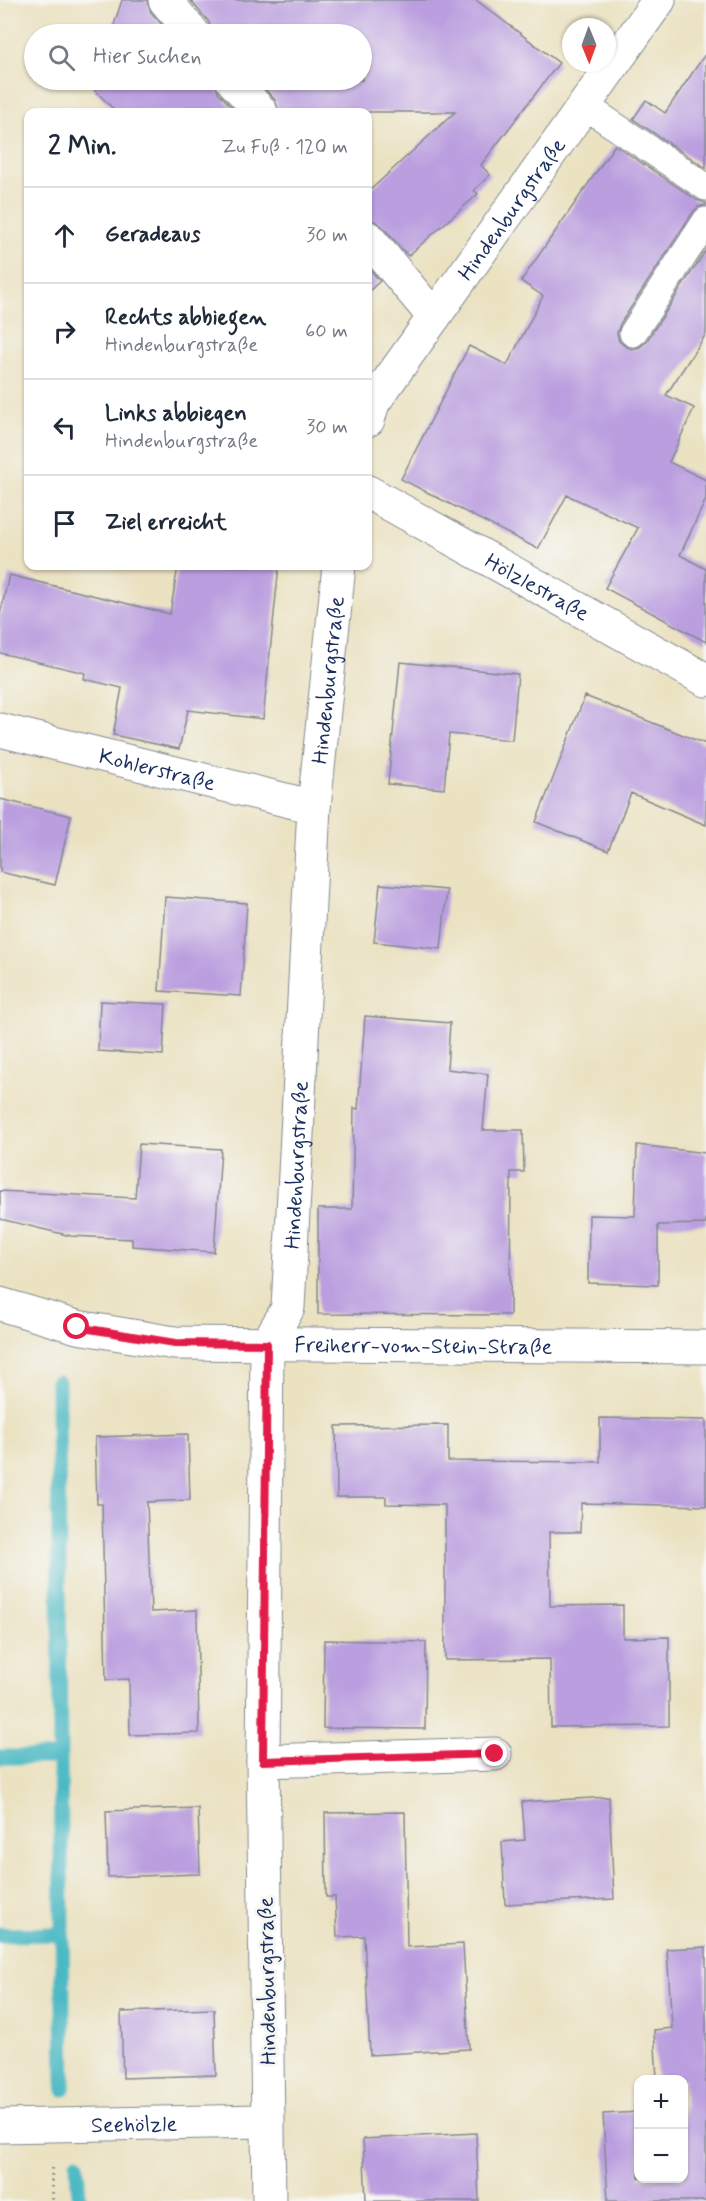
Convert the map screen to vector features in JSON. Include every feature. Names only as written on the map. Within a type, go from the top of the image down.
[{"type":"street","points":[[165,0],[185,24]]},
{"type":"street","name":"Hindenburgstraße","points":[[372,406],[659,0]]},
{"type":"street","points":[[241,90],[257,108]]},
{"type":"street","points":[[372,243],[434,317]]},
{"type":"street","name":"Hölzlestraße","points":[[372,494],[706,680]]},
{"type":"street","name":"Hindenburgstraße","points":[[269,2201],[263,1761],[267,1344],[288,1308],[314,807],[339,570]]},
{"type":"street","name":"Kohlerstraße","points":[[0,730],[314,807]]},
{"type":"street","name":"Freiherr-vom-Stein-Straße","points":[[0,1304],[77,1327],[175,1343],[706,1347]]},
{"type":"street","points":[[263,1761],[495,1754]]},
{"type":"street","name":"Seehölzle","points":[[0,2126],[268,2121]]},
{"type":"lane","points":[[585,106],[706,187]]},
{"type":"lane","points":[[633,333],[706,221]]},
{"type":"building","points":[[122,0],[147,0],[151,12],[161,24],[114,24]]},
{"type":"building","points":[[190,0],[476,0],[559,63],[481,165],[490,175],[474,190],[478,194],[408,256],[382,226],[372,221],[372,188],[455,112],[372,112],[372,108],[278,108],[275,100],[266,90],[372,90],[372,24],[210,24]]},
{"type":"building","points":[[706,53],[706,168],[633,119],[646,100],[665,113]]},
{"type":"building","points":[[95,90],[217,90],[232,108],[112,108]]},
{"type":"building","points":[[615,145],[697,200],[706,203],[693,212],[620,324],[617,333],[619,341],[632,349],[646,342],[706,250],[706,334],[666,395],[694,408],[669,462],[706,480],[706,499],[680,555],[706,569],[706,642],[605,588],[638,528],[567,495],[538,549],[401,479],[469,346],[507,365],[543,296],[521,281]]},
{"type":"building","points":[[372,272],[380,281],[372,288]]},
{"type":"building","points":[[177,570],[279,570],[263,719],[188,710],[179,749],[113,735],[122,688],[84,679],[85,673],[0,653],[0,615],[9,575],[170,614]]},
{"type":"building","points":[[400,662],[518,674],[512,740],[449,734],[444,789],[388,784]]},
{"type":"building","points":[[585,696],[706,744],[706,825],[631,793],[608,851],[536,822]]},
{"type":"building","points":[[0,799],[71,816],[55,885],[0,872]]},
{"type":"building","points":[[380,884],[447,890],[441,949],[374,942]]},
{"type":"building","points":[[165,897],[247,903],[241,996],[159,991]]},
{"type":"building","points":[[100,1001],[166,1004],[163,1055],[98,1051]]},
{"type":"building","points":[[365,1016],[450,1023],[447,1069],[488,1074],[483,1130],[523,1130],[524,1172],[511,1172],[510,1315],[318,1314],[318,1209],[352,1209],[354,1108],[358,1109]]},
{"type":"building","points":[[139,1144],[221,1149],[214,1252],[132,1246],[132,1239],[71,1236],[0,1219],[0,1191],[135,1198]]},
{"type":"building","points":[[637,1145],[706,1153],[706,1224],[658,1225],[658,1285],[588,1283],[589,1215],[635,1216]]},
{"type":"building","points":[[600,1418],[706,1420],[706,1506],[581,1503],[580,1532],[549,1532],[550,1606],[623,1605],[623,1638],[669,1637],[669,1726],[551,1727],[550,1659],[445,1660],[445,1505],[386,1504],[386,1497],[337,1497],[336,1426],[448,1425],[448,1461],[600,1462]]},
{"type":"building","points":[[188,1434],[190,1500],[147,1502],[151,1612],[197,1610],[199,1733],[130,1735],[129,1679],[106,1680],[102,1504],[97,1504],[95,1437]]},
{"type":"building","points":[[324,1640],[426,1642],[425,1729],[323,1728]]},
{"type":"building","points":[[609,1797],[614,1899],[505,1904],[502,1842],[525,1840],[522,1802]]},
{"type":"building","points":[[198,1808],[200,1874],[108,1877],[106,1811]]},
{"type":"building","points":[[405,1812],[407,1947],[463,1944],[469,2049],[370,2055],[364,1936],[337,1937],[335,1897],[326,1897],[325,1813]]},
{"type":"building","points":[[706,1947],[706,2201],[608,2201],[603,2114],[634,2112],[634,2183],[688,2183],[688,2075],[657,2075],[654,2030],[672,2028],[667,1949]]},
{"type":"building","points":[[214,2009],[216,2075],[123,2078],[121,2012]]},
{"type":"building","points":[[476,2133],[479,2201],[366,2201],[363,2139]]},
{"type":"waterway","points":[[58,1382],[64,2089]]},
{"type":"waterway","points":[[0,1757],[60,1757]]},
{"type":"waterway","points":[[0,1935],[62,1934]]},
{"type":"waterway","points":[[77,2163],[79,2201]]},
{"type":"route","points":[[77,1327],[175,1343],[267,1344],[263,1761],[495,1754]]}]
